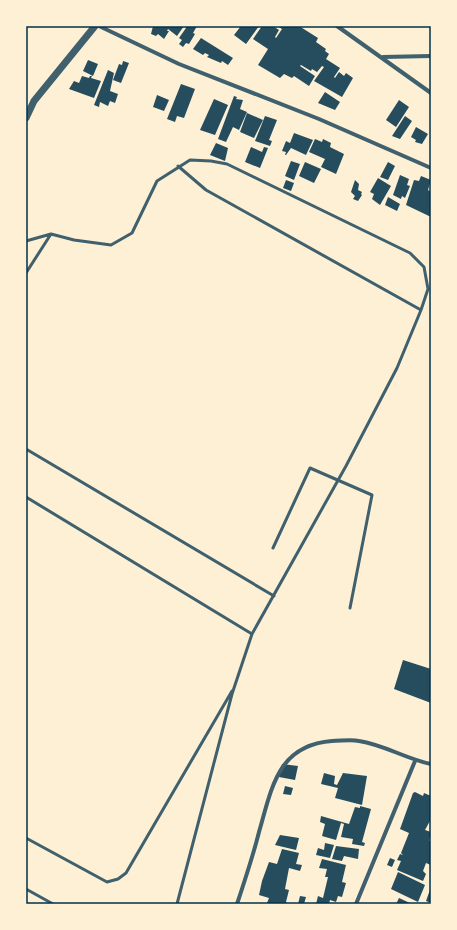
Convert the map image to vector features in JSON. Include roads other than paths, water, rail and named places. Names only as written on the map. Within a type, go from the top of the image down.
[{"type":"street","points":[[26,118],[34,101],[95,26]]},
{"type":"street","points":[[99,26],[179,64],[319,119],[431,168]]},
{"type":"street","points":[[337,26],[383,57],[431,93]]},
{"type":"street","points":[[383,57],[431,56]]},
{"type":"street","points":[[237,904],[271,792],[279,773],[290,758],[300,749],[315,743],[357,740],[377,744],[416,761],[431,764]]},
{"type":"street","points":[[356,904],[416,761]]},
{"type":"lane","points":[[26,241],[51,234],[74,240],[111,245],[132,234],[157,181],[178,166],[190,160],[211,161],[227,164],[410,253],[424,267],[428,290],[397,368],[338,481],[252,634],[235,686],[177,904]]},
{"type":"lane","points":[[178,166],[206,190],[421,310]]},
{"type":"lane","points":[[26,273],[51,234]]},
{"type":"lane","points":[[26,449],[274,596]]},
{"type":"lane","points":[[273,548],[310,468],[372,495],[350,608]]},
{"type":"lane","points":[[26,497],[252,634]]},
{"type":"lane","points":[[26,838],[107,882],[126,873],[235,686]]},
{"type":"lane","points":[[26,889],[53,904]]}]
